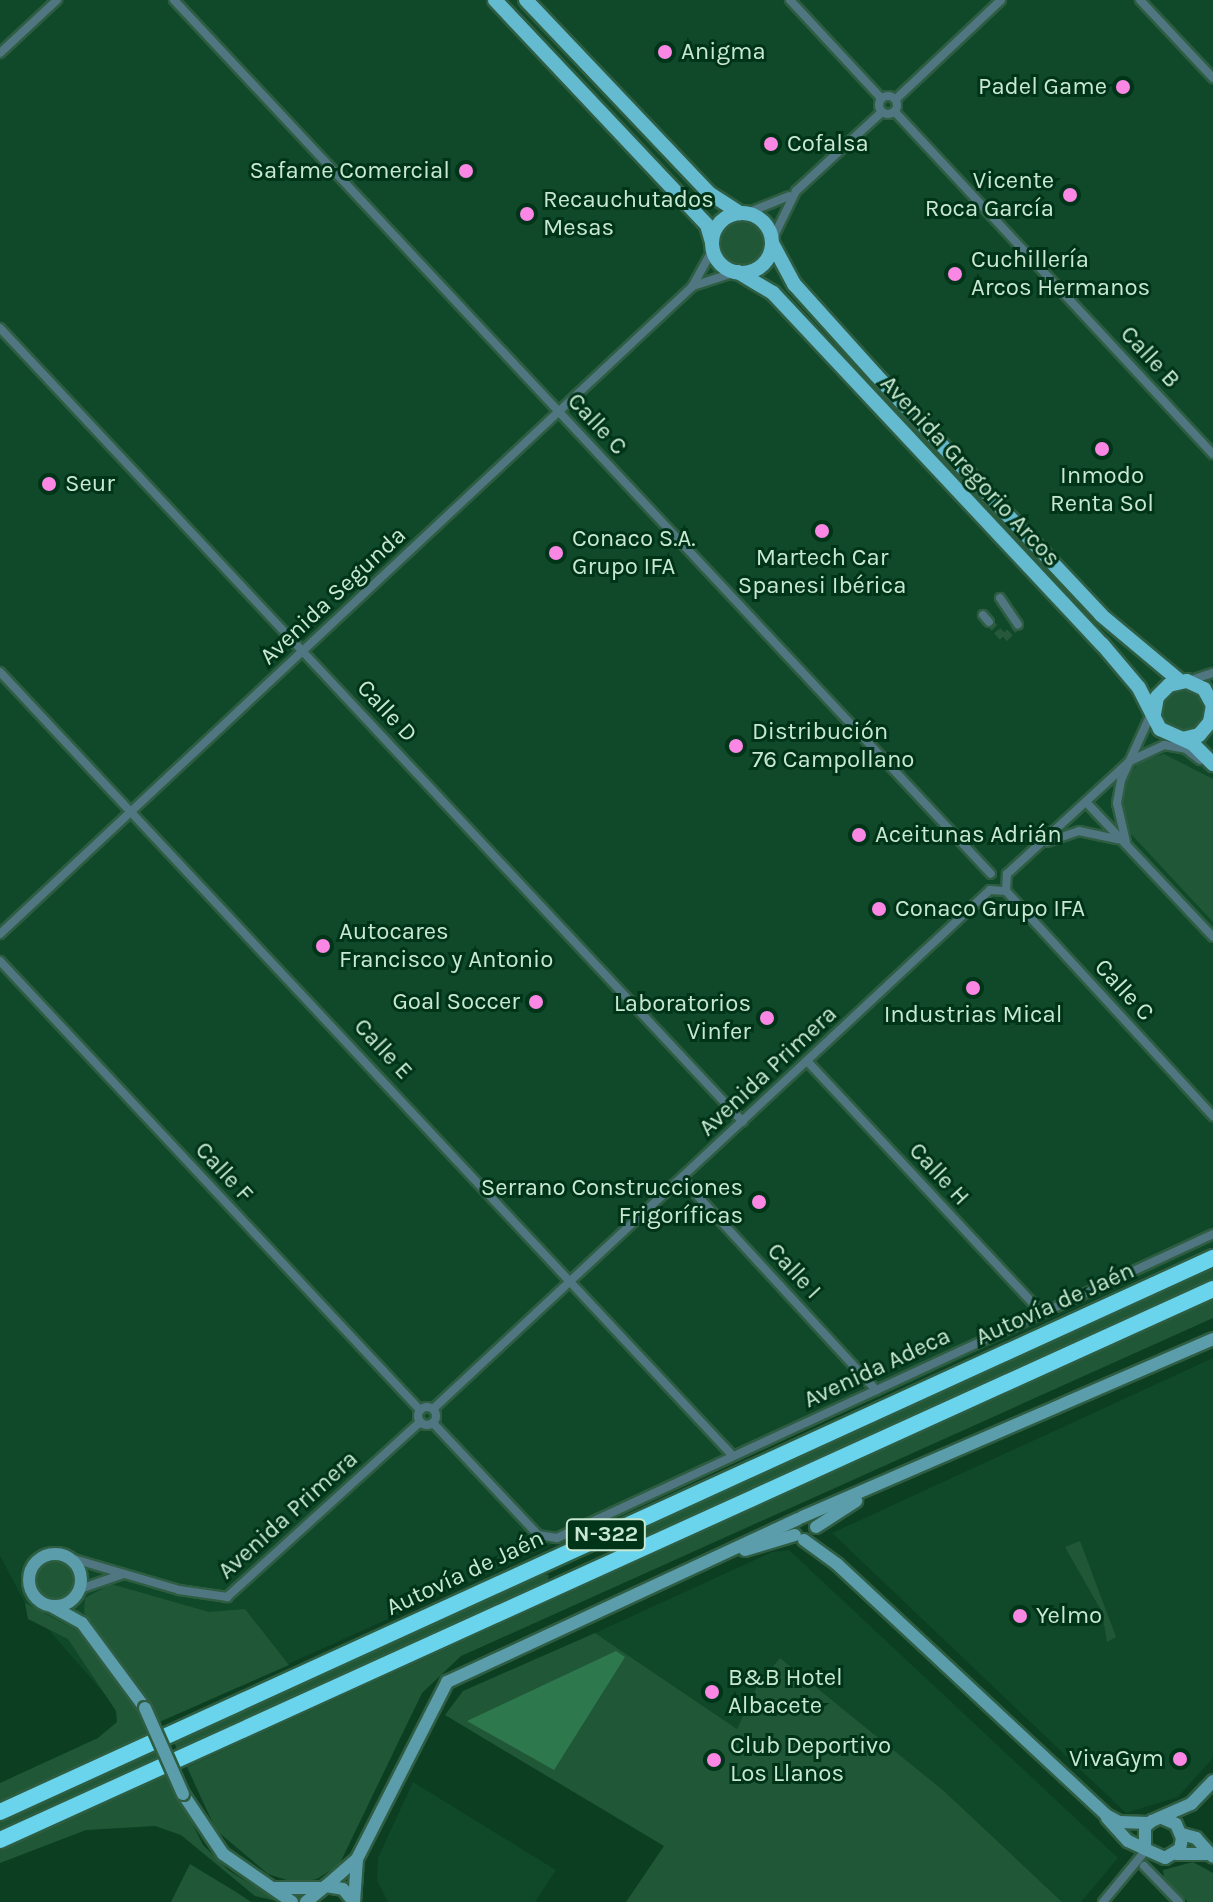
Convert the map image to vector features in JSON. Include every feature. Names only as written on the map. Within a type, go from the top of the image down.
[{"type":"highway","name":"Autovía de Jaén","points":[[0,1812],[1213,1258]]},
{"type":"highway","name":"Autovía de Jaén","points":[[0,1840],[1213,1289]]},
{"type":"main road","points":[[495,0],[707,225],[712,246],[722,265],[737,272],[765,262],[772,242],[763,221],[709,193],[529,0]]},
{"type":"main road","points":[[712,246],[721,221],[744,213]]},
{"type":"main road","name":"Avenida Gregorio Arcos","points":[[772,242],[794,284],[897,398],[1101,615],[1183,681]]},
{"type":"main road","name":"Avenida Gregorio Arcos","points":[[737,272],[757,279],[788,308],[1144,696],[1152,720]]},
{"type":"main road","points":[[1173,741],[1203,732],[1213,716],[1213,705],[1204,689],[1183,681],[1160,692],[1152,720],[1173,741],[1192,743],[1213,764]]},
{"type":"street","points":[[0,53],[57,0]]},
{"type":"street","name":"Calle C","points":[[174,0],[991,874]]},
{"type":"street","points":[[790,0],[881,98],[882,112]]},
{"type":"street","points":[[744,213],[796,191],[882,112],[895,112],[896,99],[1001,0]]},
{"type":"street","points":[[1140,0],[1213,78]]},
{"type":"street","points":[[881,98],[896,99]]},
{"type":"street","name":"Calle B","points":[[895,112],[1213,454]]},
{"type":"street","points":[[772,242],[796,191]]},
{"type":"street","name":"Avenida Segunda","points":[[0,934],[692,287],[712,246]]},
{"type":"street","name":"Avenida Segunda","points":[[692,287],[737,272]]},
{"type":"street","name":"Calle D","points":[[0,328],[743,1122]]},
{"type":"street","points":[[1000,598],[1018,625]]},
{"type":"street","name":"Calle E","points":[[0,672],[733,1456]]},
{"type":"street","points":[[1183,681],[1213,673]]},
{"type":"street","points":[[1126,844],[1117,803],[1130,761],[1152,720]]},
{"type":"street","points":[[1007,874],[1006,891],[990,890],[991,874],[1007,874],[1130,761],[1173,741],[1213,771]]},
{"type":"street","points":[[1086,802],[1213,937]]},
{"type":"street","points":[[1032,851],[1079,831],[1126,844]]},
{"type":"street","name":"Avenida Primera","points":[[433,1409],[990,890]]},
{"type":"street","name":"Calle C","points":[[1006,891],[1213,1116]]},
{"type":"street","name":"Calle F","points":[[0,961],[420,1410]]},
{"type":"street","name":"Calle H","points":[[807,1061],[1042,1313]]},
{"type":"street","name":"Calle I","points":[[682,1179],[876,1390]]},
{"type":"street","name":"Avenida Adeca","points":[[433,1423],[538,1535],[557,1538],[1213,1234]]},
{"type":"street","points":[[354,1902],[357,1859],[447,1682],[800,1518],[888,1483],[1213,1339]]},
{"type":"street","points":[[433,1409],[433,1423],[420,1422],[420,1410],[433,1409]]},
{"type":"street","name":"Avenida Primera","points":[[123,1574],[227,1597],[420,1422]]},
{"type":"street","points":[[708,1563],[799,1538],[888,1483]]},
{"type":"street","points":[[800,1518],[816,1529],[837,1564]]},
{"type":"street","points":[[799,1538],[800,1518]]},
{"type":"street","points":[[799,1538],[837,1564],[1106,1815],[1128,1841],[1145,1850],[1170,1856],[1211,1856]]},
{"type":"street","points":[[123,1574],[67,1557],[45,1556],[31,1572],[33,1594],[82,1623],[145,1708],[183,1794],[223,1854],[292,1902]]},
{"type":"street","points":[[67,1557],[78,1567],[82,1623]]},
{"type":"street","points":[[50,1605],[67,1603],[79,1591],[123,1574]]},
{"type":"street","points":[[1106,1815],[1119,1822],[1148,1823],[1191,1804],[1213,1781]]},
{"type":"street","points":[[1132,1872],[1170,1856],[1182,1833],[1191,1804]]},
{"type":"street","points":[[1162,1818],[1176,1824],[1182,1833],[1196,1838],[1211,1856]]},
{"type":"street","points":[[1103,1902],[1132,1872],[1145,1850],[1142,1838],[1148,1823]]},
{"type":"street","points":[[306,1902],[357,1859]]},
{"type":"street","points":[[1144,1866],[1179,1902]]},
{"type":"street","points":[[270,1887],[343,1889],[354,1902]]},
{"type":"shaded area","points":[[0,0],[1213,0],[1213,1246],[138,1732],[25,1603],[0,1556]]},
{"type":"shaded area","points":[[743,218],[760,225],[767,242],[760,259],[743,266],[726,259],[719,242],[726,225]]},
{"type":"shaded area","points":[[1183,687],[1199,694],[1206,710],[1199,726],[1183,733],[1167,726],[1160,710],[1167,694]]},
{"type":"shaded area","points":[[1164,754],[1213,779],[1213,922],[1131,834],[1124,819],[1121,801],[1128,777],[1139,762]]},
{"type":"shaded area","points":[[1213,1265],[1213,1279],[625,1547],[617,1545],[620,1537]]},
{"type":"shaded area","points":[[1213,1300],[1213,1318],[461,1656],[422,1693],[339,1865],[317,1879],[296,1883],[268,1874],[216,1830],[187,1767]]},
{"type":"shaded area","points":[[1213,1358],[1213,1758],[1178,1797],[1126,1813],[832,1533]]},
{"type":"shaded area","points":[[1080,1541],[1116,1637],[1107,1642],[1102,1612],[1065,1547]]},
{"type":"shaded area","points":[[789,1550],[1118,1858],[1081,1902],[1062,1902],[944,1791],[780,1658],[758,1684],[737,1729],[595,1633],[772,1552]]},
{"type":"shaded area","points":[[55,1562],[68,1568],[74,1581],[68,1594],[55,1600],[42,1594],[36,1581],[42,1568]]},
{"type":"shaded area","points":[[541,1574],[549,1575],[547,1584],[178,1752],[174,1742]]},
{"type":"shaded area","points":[[111,1584],[209,1612],[245,1609],[289,1665],[159,1722],[84,1613],[85,1598]]},
{"type":"shaded area","points":[[25,1603],[76,1630],[137,1707],[148,1734],[0,1804],[0,1783],[98,1738],[117,1722],[116,1711],[68,1639],[28,1619]]},
{"type":"shaded area","name":"Club Deportivo Los Llanos","points":[[595,1633],[737,1729],[758,1684],[780,1658],[944,1791],[1062,1902],[626,1902],[664,1846],[445,1715],[463,1691]]},
{"type":"shaded area","points":[[616,1651],[625,1657],[554,1770],[467,1721]]},
{"type":"shaded area","points":[[157,1746],[163,1760],[0,1835],[0,1819]]},
{"type":"shaded area","points":[[168,1775],[203,1845],[228,1870],[280,1902],[255,1896],[181,1835],[155,1826],[86,1830],[0,1863],[0,1850]]},
{"type":"shaded area","points":[[413,1782],[556,1870],[535,1902],[388,1902],[377,1880],[378,1858]]},
{"type":"shaded area","points":[[1193,1862],[1213,1873],[1213,1902],[1188,1902],[1164,1878],[1163,1870]]},
{"type":"shaded area","points":[[190,1864],[236,1892],[251,1902],[171,1902]]},
{"type":"tunnel","points":[[989,622],[1004,638],[1018,625]]},
{"type":"place","name":"Anigma","points":[[665,52]]},
{"type":"place","name":"Padel Game","points":[[1123,87]]},
{"type":"place","name":"Cofalsa","points":[[771,144]]},
{"type":"place","name":"Safame Comercial","points":[[466,171]]},
{"type":"place","name":"Vicente Roca García","points":[[1070,195]]},
{"type":"place","name":"Recauchutados Mesas","points":[[527,214]]},
{"type":"place","name":"Cuchillería Arcos Hermanos","points":[[955,274]]},
{"type":"place","name":"Inmodo Renta Sol","points":[[1102,449]]},
{"type":"place","name":"Seur","points":[[49,484]]},
{"type":"place","name":"Martech Car Spanesi Ibérica","points":[[822,531]]},
{"type":"place","name":"Conaco S.A. Grupo IFA","points":[[556,553]]},
{"type":"place","name":"Distribución 76 Campollano","points":[[736,746]]},
{"type":"place","name":"Aceitunas Adrián","points":[[859,835]]},
{"type":"place","name":"Conaco Grupo IFA","points":[[879,909]]},
{"type":"place","name":"Autocares Francisco y Antonio","points":[[323,946]]},
{"type":"place","name":"Industrias Mical","points":[[973,988]]},
{"type":"place","name":"Goal Soccer","points":[[536,1002]]},
{"type":"place","name":"Laboratorios Vinfer","points":[[767,1018]]},
{"type":"place","name":"Serrano Construcciones Frigoríficas","points":[[759,1202]]},
{"type":"place","name":"Yelmo","points":[[1020,1616]]},
{"type":"place","name":"B&B Hotel Albacete","points":[[712,1692]]},
{"type":"place","name":"VivaGym","points":[[1180,1759]]},
{"type":"place","name":"Club Deportivo Los Llanos","points":[[714,1760]]}]
